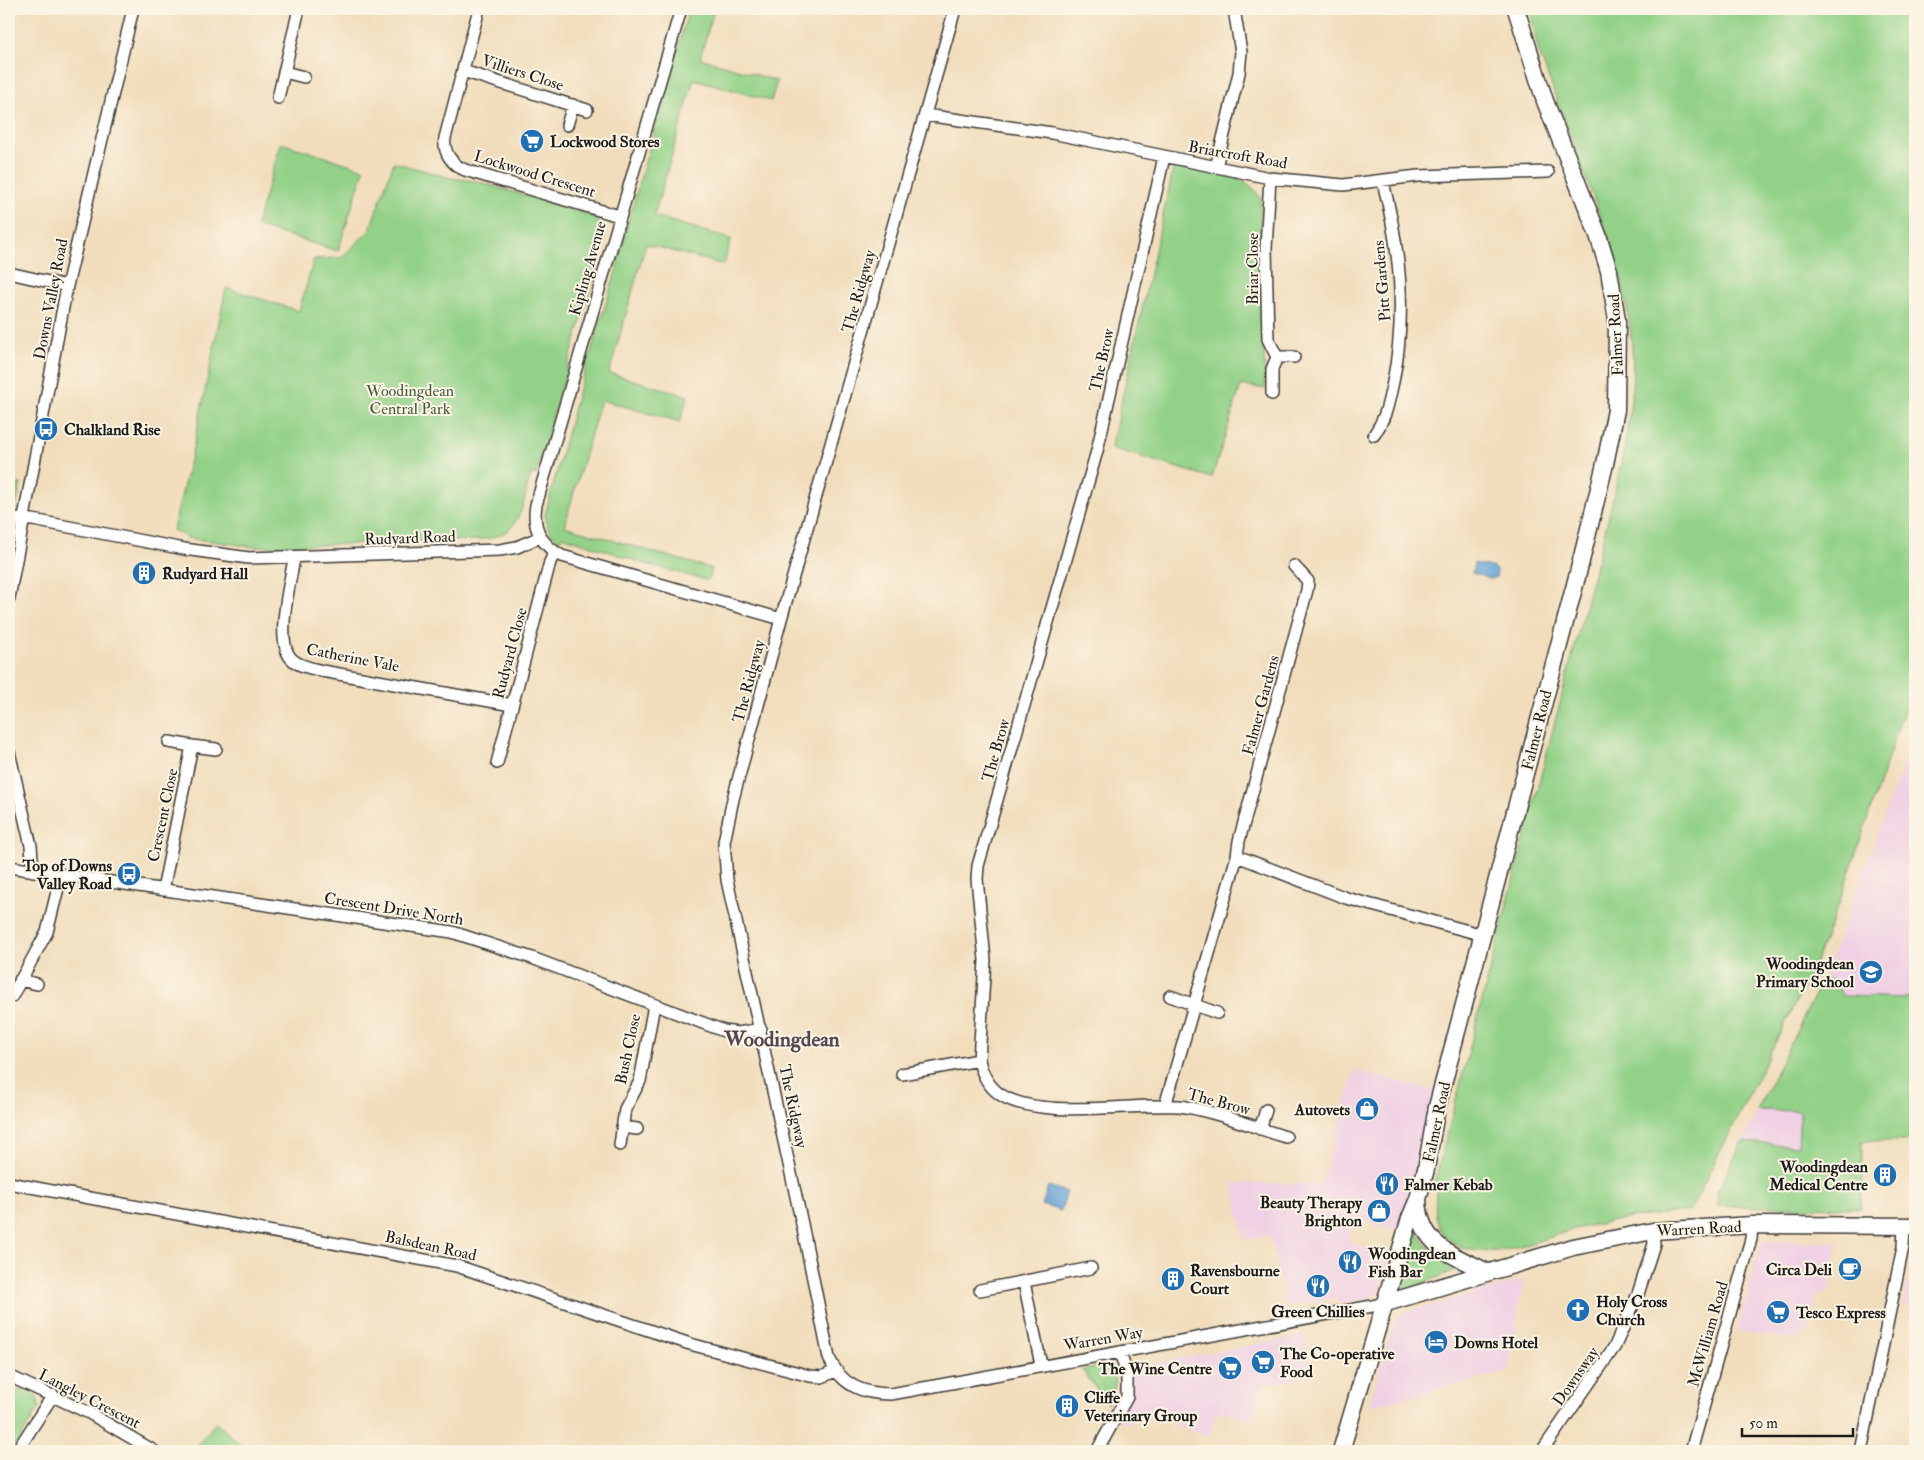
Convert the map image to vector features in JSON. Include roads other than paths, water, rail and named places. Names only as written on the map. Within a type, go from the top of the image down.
[{"type":"main road","name":"Falmer Road","points":[[1341,1451],[1383,1304],[1410,1218],[1418,1199],[1437,1107],[1605,464],[1616,410],[1618,382],[1617,320],[1604,253],[1545,101],[1516,9]]},
{"type":"main road","points":[[1418,1199],[1421,1221],[1434,1242],[1448,1254],[1487,1272]]},
{"type":"main road","name":"Warren Road","points":[[1383,1304],[1573,1247],[1653,1231],[1752,1225],[1910,1226]]},
{"type":"street","name":"Downs Valley Road","points":[[9,598],[67,286],[133,9]]},
{"type":"street","points":[[278,98],[299,9]]},
{"type":"street","name":"Lockwood Crescent","points":[[479,9],[444,141],[447,153],[457,166],[619,216]]},
{"type":"street","name":"Kipling Avenue","points":[[540,537],[535,519],[536,505],[681,9]]},
{"type":"street","name":"The Ridgway","points":[[835,1371],[827,1350],[724,854],[731,806],[781,619],[955,9]]},
{"type":"street","points":[[1216,167],[1239,73],[1241,52],[1234,9]]},
{"type":"street","name":"Villiers Close","points":[[463,71],[587,110]]},
{"type":"street","points":[[284,72],[304,77]]},
{"type":"street","name":"Villiers Close","points":[[567,125],[573,106]]},
{"type":"street","name":"Briarcroft Road","points":[[925,115],[1052,132],[1270,178],[1343,185],[1383,182],[1418,176],[1548,172]]},
{"type":"street","name":"The Brow","points":[[1164,157],[1098,451],[978,866],[977,879],[984,960],[979,1060],[982,1072],[991,1086],[1001,1094],[1017,1101],[1052,1107],[1181,1106],[1286,1137]]},
{"type":"street","name":"Briar Close","points":[[1270,178],[1266,248],[1268,339],[1277,357]]},
{"type":"street","name":"Pitt Gardens","points":[[1374,435],[1385,420],[1399,351],[1402,318],[1399,267],[1390,206],[1383,182]]},
{"type":"street","points":[[9,273],[67,286]]},
{"type":"street","points":[[1272,394],[1272,369],[1277,357],[1294,357]]},
{"type":"street","name":"Rudyard Road","points":[[9,519],[33,520],[249,558],[500,550],[517,547],[540,537]]},
{"type":"street","points":[[540,537],[555,552],[578,562],[781,619]]},
{"type":"street","name":"Rudyard Close","points":[[497,763],[550,562],[555,552]]},
{"type":"street","name":"Catherine Vale","points":[[294,558],[283,635],[284,648],[292,660],[298,664],[322,670],[512,705]]},
{"type":"street","name":"Falmer Gardens","points":[[1165,1106],[1237,856],[1239,841],[1308,586],[1305,577],[1294,566]]},
{"type":"street","points":[[169,742],[216,749]]},
{"type":"street","name":"Crescent Close","points":[[163,890],[192,746]]},
{"type":"street","points":[[9,752],[31,846],[33,871]]},
{"type":"street","points":[[1237,856],[1346,898],[1483,935]]},
{"type":"street","name":"Crescent Drive North","points":[[9,867],[459,934],[532,958],[654,1006],[724,1031],[738,1033],[761,1029]]},
{"type":"street","points":[[12,996],[47,932],[61,876]]},
{"type":"street","points":[[20,980],[37,984]]},
{"type":"street","points":[[1170,996],[1217,1013]]},
{"type":"street","name":"Bush Close","points":[[620,1145],[625,1109],[640,1081],[654,1006]]},
{"type":"street","points":[[902,1074],[979,1060]]},
{"type":"street","name":"The Brow","points":[[1260,1129],[1266,1110]]},
{"type":"street","points":[[622,1127],[637,1129]]},
{"type":"street","name":"Balsdean Road","points":[[9,1183],[457,1266],[733,1357],[810,1376],[822,1377],[835,1371]]},
{"type":"street","name":"McWilliam Road","points":[[1691,1451],[1751,1239],[1752,1225]]},
{"type":"street","points":[[1862,1451],[1903,1248],[1910,1226]]},
{"type":"street","name":"Downsway","points":[[1542,1451],[1615,1346],[1638,1294],[1654,1244],[1653,1231]]},
{"type":"street","points":[[980,1290],[1091,1268]]},
{"type":"street","points":[[1024,1282],[1041,1365]]},
{"type":"street","name":"Warren Way","points":[[835,1371],[847,1383],[860,1390],[891,1394],[1041,1365],[1383,1304]]},
{"type":"street","points":[[1097,1451],[1127,1397],[1127,1375],[1120,1352]]},
{"type":"street","name":"Langley Crescent","points":[[10,1378],[52,1395],[154,1451]]},
{"type":"street","points":[[17,1451],[52,1395]]},
{"type":"water","points":[[1474,563],[1494,568],[1497,572],[1496,577],[1491,579],[1472,573]]},
{"type":"water","points":[[1048,1186],[1067,1192],[1061,1211],[1042,1205]]},
{"type":"place","name":"Lockwood Stores","points":[[532,141]]},
{"type":"place","name":"Chalkland Rise","points":[[46,429]]},
{"type":"place","name":"Rudyard Hall","points":[[144,573]]},
{"type":"place","name":"Top of Downs Valley Road","points":[[129,874]]},
{"type":"place","name":"Woodingdean Primary School","points":[[1871,972]]},
{"type":"place","name":"Autovets","points":[[1367,1109]]},
{"type":"place","name":"Woodingdean Medical Centre","points":[[1885,1175]]},
{"type":"place","name":"Falmer Kebab","points":[[1387,1184]]},
{"type":"place","name":"Beauty Therapy Brighton","points":[[1379,1211]]},
{"type":"place","name":"Woodingdean Fish Bar","points":[[1350,1262]]},
{"type":"place","name":"Circa Deli","points":[[1850,1269]]},
{"type":"place","name":"Ravensbourne Court","points":[[1173,1279]]},
{"type":"place","name":"Green Chillies","points":[[1318,1286]]},
{"type":"place","name":"Holy Cross Church","points":[[1578,1310]]},
{"type":"place","name":"Tesco Express","points":[[1778,1312]]},
{"type":"place","name":"Downs Hotel","points":[[1436,1342]]},
{"type":"place","name":"The Co-operative Food","points":[[1263,1362]]},
{"type":"place","name":"The Wine Centre","points":[[1230,1368]]},
{"type":"place","name":"Cliffe Veterinary Group","points":[[1067,1406]]},
{"type":"district","name":"Woodingdean","points":[[782,1039]]},
{"type":"park label","name":"Woodingdean Central Park","points":[[410,399]]}]
